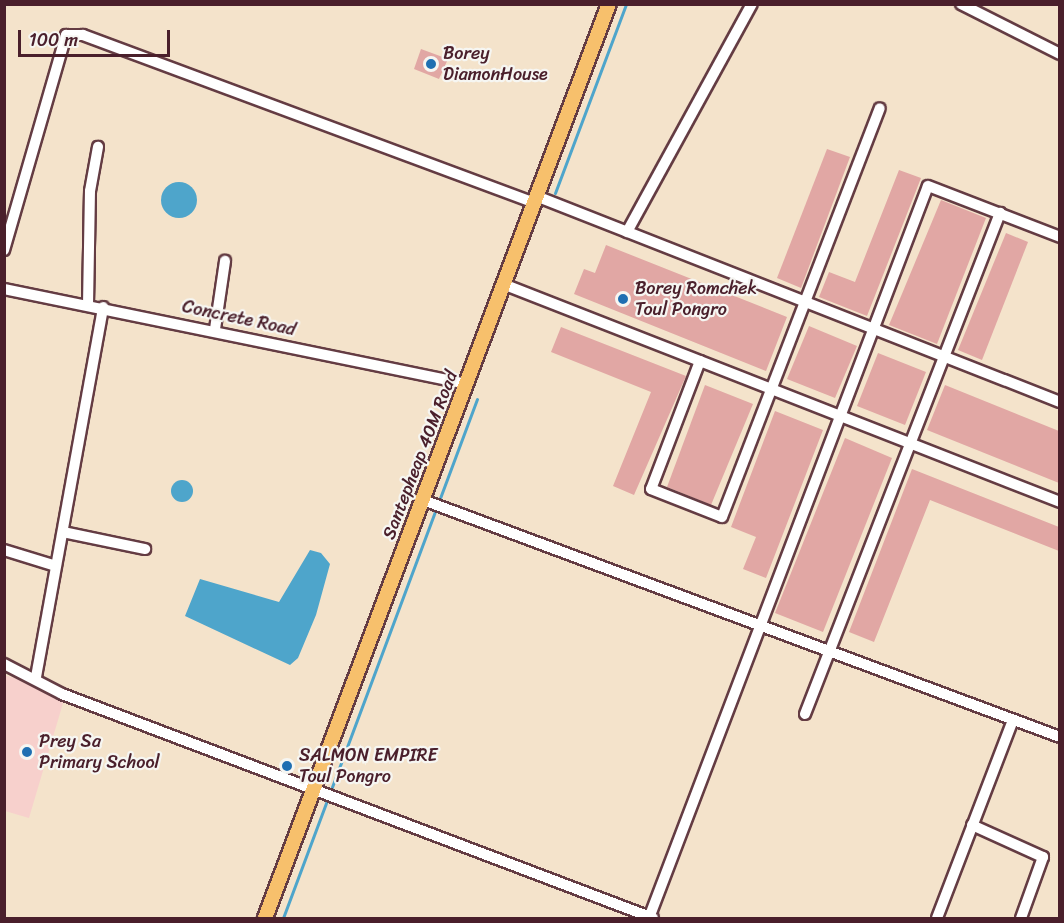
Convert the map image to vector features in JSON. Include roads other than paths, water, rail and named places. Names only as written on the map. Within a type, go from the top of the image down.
[{"type":"main road","name":"Santepheap 40M Road","points":[[265,918],[318,792],[427,501],[466,384],[609,4]]},
{"type":"street","points":[[627,232],[752,4]]},
{"type":"street","points":[[961,4],[1059,54]]},
{"type":"street","points":[[4,250],[66,35],[83,35],[627,232],[1059,402]]},
{"type":"street","points":[[700,361],[651,489],[722,517],[880,108]]},
{"type":"street","points":[[88,304],[90,191],[98,147]]},
{"type":"street","points":[[4,664],[36,677],[62,694],[650,918],[758,624],[928,186],[1059,237]]},
{"type":"street","points":[[805,714],[1000,213]]},
{"type":"street","points":[[215,329],[225,261]]},
{"type":"street","points":[[503,284],[1059,502]]},
{"type":"street","name":"Concrete Road","points":[[4,289],[215,329],[466,384]]},
{"type":"street","points":[[36,677],[103,307]]},
{"type":"street","points":[[427,501],[455,509],[1059,737]]},
{"type":"street","points":[[63,532],[145,549]]},
{"type":"street","points":[[4,550],[56,566]]},
{"type":"street","points":[[937,918],[1013,720]]},
{"type":"street","points":[[972,825],[1043,857],[1021,918]]},
{"type":"water","points":[[179,182],[192,187],[197,200],[192,213],[179,218],[166,213],[161,200],[166,187]]},
{"type":"water","points":[[178,480],[186,480],[193,487],[193,495],[186,502],[178,502],[171,495],[171,487]]},
{"type":"water","points":[[310,550],[321,553],[330,564],[316,615],[298,658],[290,665],[185,616],[200,579],[279,602]]},
{"type":"waterway","points":[[555,193],[626,4]]},
{"type":"waterway","points":[[283,918],[477,399]]},
{"type":"place","name":"Borey DiamonHouse","points":[[431,64]]},
{"type":"place","name":"Borey Romchek Toul Pongro","points":[[623,299]]},
{"type":"place","name":"Prey Sa Primary School","points":[[27,752]]},
{"type":"place","name":"SALMON EMPIRE Toul Pongro","points":[[287,766]]}]
